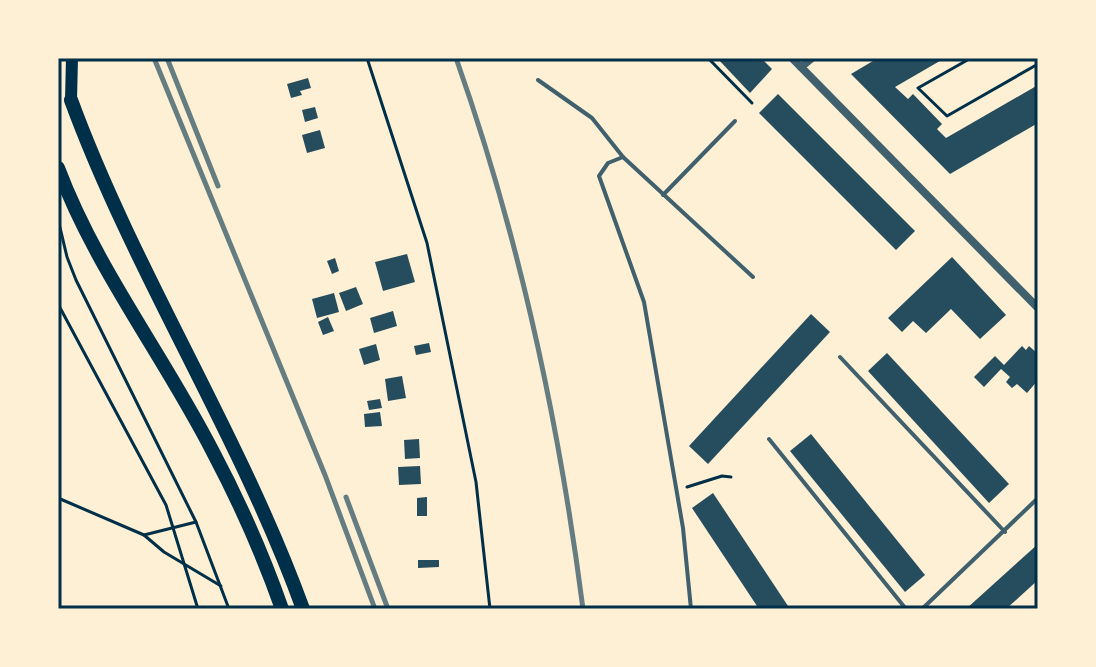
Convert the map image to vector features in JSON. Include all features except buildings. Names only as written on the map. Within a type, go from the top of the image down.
[{"type":"highway","points":[[71,100],[162,304],[282,552],[303,609]]},
{"type":"highway","points":[[58,168],[106,269],[213,451],[265,561],[282,609]]},
{"type":"main road","points":[[71,100],[72,58]]},
{"type":"street","points":[[792,58],[1038,308]]},
{"type":"street","points":[[801,67],[812,58]]},
{"type":"lane","points":[[538,80],[592,118],[623,157],[753,277]]},
{"type":"lane","points":[[663,195],[735,121]]},
{"type":"lane","points":[[623,157],[608,163],[599,176],[644,302],[683,528],[691,609]]},
{"type":"lane","points":[[840,357],[1005,532]]},
{"type":"lane","points":[[769,439],[906,609]]},
{"type":"lane","points":[[922,609],[1038,498]]},
{"type":"path","points":[[367,58],[430,258],[476,482],[490,609]]},
{"type":"path","points":[[708,58],[752,103]]},
{"type":"path","points":[[971,58],[918,88],[947,116],[1038,64]]},
{"type":"path","points":[[58,219],[76,280],[196,522],[229,609]]},
{"type":"path","points":[[58,304],[166,505],[198,609]]},
{"type":"path","points":[[676,490],[722,476],[731,477]]},
{"type":"path","points":[[58,498],[144,535],[164,552],[221,586]]},
{"type":"path","points":[[144,535],[196,522]]},
{"type":"railway","points":[[154,58],[325,475],[375,609]]},
{"type":"railway","points":[[167,58],[218,186]]},
{"type":"railway","points":[[456,58],[499,193],[534,330],[562,469],[583,609]]},
{"type":"railway","points":[[346,497],[388,609]]}]
